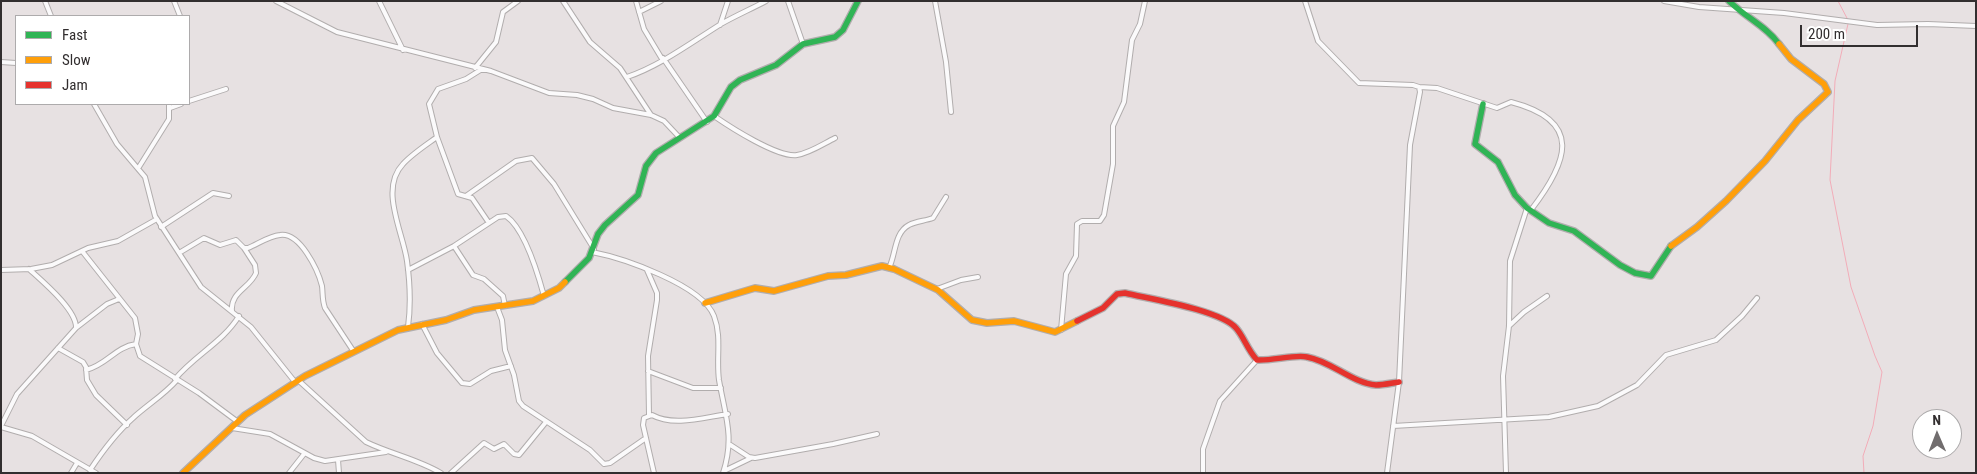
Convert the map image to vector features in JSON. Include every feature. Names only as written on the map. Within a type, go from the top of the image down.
[{"type":"street","points":[[45,1],[51,15]]},
{"type":"street","points":[[174,1],[180,15]]},
{"type":"street","points":[[276,1],[337,32],[482,69],[550,93],[576,95],[613,108],[651,115],[664,122],[680,138]]},
{"type":"street","points":[[379,1],[403,50]]},
{"type":"street","points":[[475,68],[496,42],[505,10],[518,1]]},
{"type":"street","points":[[563,1],[590,42],[627,76],[651,115]]},
{"type":"street","points":[[636,1],[644,29],[662,59],[707,122]]},
{"type":"street","points":[[638,12],[661,1]]},
{"type":"street","points":[[719,26],[728,1]]},
{"type":"street","points":[[627,76],[639,73],[766,1]]},
{"type":"street","points":[[788,1],[803,44]]},
{"type":"street","points":[[183,473],[191,470],[238,422],[297,381],[408,327],[474,310],[533,301],[569,281],[593,251],[598,234],[605,224],[638,195],[646,166],[656,153],[714,116],[731,86],[744,78],[776,65],[803,44],[835,37],[843,30],[858,1]]},
{"type":"street","points":[[935,1],[946,62],[951,112]]},
{"type":"street","points":[[1061,330],[1066,274],[1076,256],[1077,224],[1082,221],[1100,221],[1104,215],[1113,164],[1113,126],[1124,102],[1132,40],[1140,24],[1145,1]]},
{"type":"street","points":[[1305,1],[1318,41],[1359,83],[1437,88],[1497,108],[1511,102],[1554,121],[1558,127],[1564,151],[1552,180],[1529,209],[1510,261],[1509,326],[1503,376],[1506,473]]},
{"type":"street","points":[[1664,1],[1876,25],[1976,26]]},
{"type":"street","points":[[1483,104],[1475,144],[1480,150],[1498,162],[1515,195],[1529,209],[1549,223],[1574,231],[1620,265],[1635,273],[1651,276],[1668,248],[1697,227],[1726,201],[1765,160],[1798,120],[1828,92],[1824,84],[1784,51],[1771,33],[1739,11],[1729,1]]},
{"type":"street","points":[[1,62],[15,63]]},
{"type":"street","points":[[482,69],[466,79],[438,89],[433,94],[429,104],[437,138],[458,194],[466,196],[477,204],[489,223]]},
{"type":"street","points":[[1387,473],[1399,382],[1410,151],[1421,95],[1419,87]]},
{"type":"street","points":[[190,101],[226,88]]},
{"type":"street","points":[[95,105],[117,144],[139,167],[145,177],[161,227],[208,294],[232,310],[251,327],[297,381],[355,434],[366,442],[420,462],[441,473]]},
{"type":"street","points":[[139,167],[168,118],[169,106]]},
{"type":"street","points":[[714,116],[759,143],[790,155],[804,153],[836,138]]},
{"type":"street","points":[[408,327],[410,313],[408,270],[394,202],[393,186],[403,164],[437,138]]},
{"type":"street","points":[[466,196],[516,161],[532,158],[554,184],[593,251],[613,256],[680,284],[710,308],[718,330],[718,365],[721,388],[728,414],[729,444],[724,472]]},
{"type":"street","points":[[161,227],[212,193],[229,196]]},
{"type":"street","points":[[890,268],[898,238],[904,229],[916,222],[933,218],[946,197]]},
{"type":"street","points":[[408,270],[454,246],[502,216],[511,220],[534,264],[544,296]]},
{"type":"street","points":[[1,270],[30,269],[52,265],[82,251],[118,241],[157,219]]},
{"type":"street","points":[[244,248],[281,234],[292,237],[307,252],[320,280],[325,308],[354,354]]},
{"type":"street","points":[[179,253],[204,238],[220,245],[236,240],[244,248],[254,264],[256,274],[237,294],[232,310]]},
{"type":"street","points":[[454,246],[473,275],[484,279],[503,296],[505,306]]},
{"type":"street","points":[[82,251],[135,318],[138,334],[136,344],[140,356],[238,422]]},
{"type":"street","points":[[705,303],[755,288],[774,291],[828,276],[846,275],[875,267],[890,268],[937,289],[964,316],[987,323],[1014,322],[1048,331],[1061,330],[1085,315],[1103,308],[1116,294],[1125,294],[1222,317],[1236,328],[1247,350],[1257,360],[1272,361],[1306,356],[1334,366],[1365,383],[1377,385],[1399,382]]},
{"type":"street","points":[[30,269],[66,306],[76,323],[76,328]]},
{"type":"street","points":[[646,270],[657,300],[648,356],[649,415],[642,422],[654,473]]},
{"type":"street","points":[[937,289],[961,280],[978,277]]},
{"type":"street","points":[[1509,326],[1524,312],[1547,296]]},
{"type":"street","points":[[96,473],[32,436],[1,426],[17,394],[76,328],[107,304],[120,298]]},
{"type":"street","points":[[1393,426],[1566,415],[1608,402],[1637,385],[1666,355],[1716,340],[1742,316],[1756,298]]},
{"type":"street","points":[[496,307],[502,320],[505,350],[511,366],[519,402],[590,450],[604,464],[610,463],[646,438]]},
{"type":"street","points":[[90,470],[126,424],[158,400],[193,360],[229,331],[239,316]]},
{"type":"street","points":[[422,324],[437,353],[462,383],[470,384],[491,371],[511,366]]},
{"type":"street","points":[[86,370],[100,366],[123,347],[136,344]]},
{"type":"street","points":[[58,348],[83,362],[87,380],[96,395],[126,424]]},
{"type":"street","points":[[1203,473],[1202,450],[1220,401],[1257,360]]},
{"type":"street","points":[[648,371],[693,388],[721,388]]},
{"type":"street","points":[[649,415],[675,421],[728,414]]},
{"type":"street","points":[[451,473],[484,443],[494,449],[504,444],[514,454],[519,455],[546,422]]},
{"type":"street","points":[[232,428],[270,434],[304,454],[325,461],[388,451]]},
{"type":"street","points":[[724,472],[751,458],[833,444],[877,434]]},
{"type":"street","points":[[729,444],[751,458]]},
{"type":"street","points":[[289,473],[304,454]]},
{"type":"street","points":[[338,460],[339,473]]},
{"type":"street","points":[[72,473],[77,463]]},
{"type":"waterway","points":[[1838,1],[1848,20]]},
{"type":"waterway","points":[[1848,24],[1835,81],[1830,180],[1851,287],[1882,372],[1873,426],[1863,456],[1864,473]]},
{"type":"traffic: fast","points":[[565,282],[589,258],[598,234],[605,225],[638,195],[646,166],[656,153],[714,116],[731,87],[740,80],[776,65],[803,44],[835,37],[843,30],[858,1]]},
{"type":"traffic: fast","points":[[1729,1],[1768,32],[1779,44]]},
{"type":"traffic: fast","points":[[1483,104],[1475,144],[1498,162],[1515,195],[1527,208],[1549,223],[1574,231],[1620,265],[1635,273],[1651,276],[1671,246]]},
{"type":"traffic: slow","points":[[1671,246],[1697,227],[1726,201],[1765,161],[1798,120],[1828,92],[1824,84],[1791,59],[1779,44]]},
{"type":"traffic: slow","points":[[705,303],[755,288],[774,291],[828,276],[846,275],[882,266],[894,269],[938,290],[972,320],[987,323],[1014,321],[1055,332],[1077,321]]},
{"type":"traffic: slow","points":[[183,473],[245,415],[305,376],[398,330],[446,320],[474,310],[533,301],[559,288],[565,282]]},
{"type":"traffic: jam","points":[[1077,321],[1103,308],[1117,294],[1125,293],[1200,311],[1228,322],[1236,328],[1257,360],[1302,356],[1316,359],[1367,383],[1379,385],[1399,382]]}]
